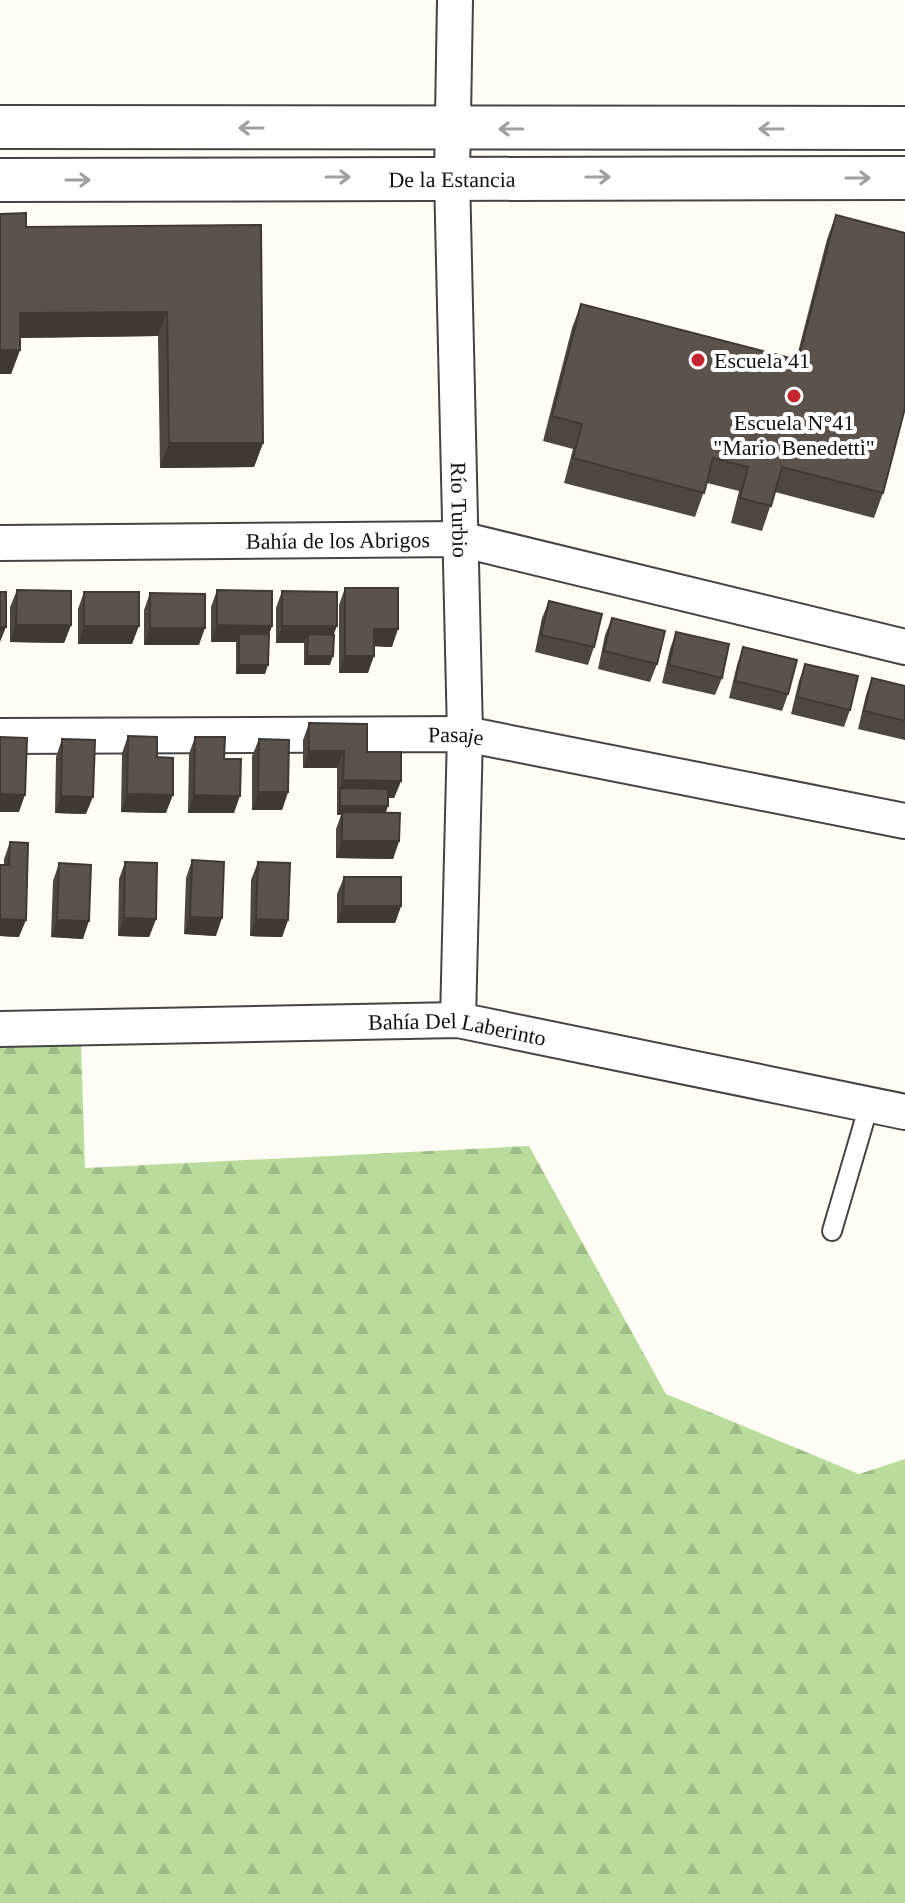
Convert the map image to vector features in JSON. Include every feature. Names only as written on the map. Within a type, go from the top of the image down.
[{"type":"street","name":"Río Turbio","points":[[455,0],[452,176],[465,734],[458,1020]]},
{"type":"street","points":[[0,127],[905,128]]},
{"type":"street","name":"De la Estancia","points":[[0,180],[452,176],[905,178]]},
{"type":"street","name":"Bahía de los Abrigos","points":[[0,543],[460,539],[905,647]]},
{"type":"street","name":"Pasaje","points":[[0,736],[465,734],[905,821]]},
{"type":"street","name":"Bahía Del Laberinto","points":[[0,1029],[458,1020],[905,1112]]},
{"type":"lane","points":[[832,1231],[869,1105]]},
{"type":"green space","points":[[81,1042],[85,1168],[529,1146],[666,1394],[859,1474],[905,1459],[905,1903],[0,1903],[0,1045]]},
{"type":"building","points":[[26,213],[26,227],[261,225],[263,443],[169,443],[167,312],[20,313],[20,350],[0,350],[0,214]]},
{"type":"building","points":[[836,215],[905,233],[905,408],[883,493],[782,467],[771,506],[740,498],[748,467],[713,458],[704,493],[573,458],[582,424],[552,416],[581,304],[798,360]]},
{"type":"building","points":[[345,588],[398,588],[398,629],[374,629],[374,656],[345,656]]},
{"type":"building","points":[[17,590],[71,591],[71,625],[16,625]]},
{"type":"building","points":[[217,590],[272,591],[272,626],[217,625]]},
{"type":"building","points":[[282,591],[337,592],[337,626],[282,626]]},
{"type":"building","points":[[0,592],[6,592],[6,627],[0,627]]},
{"type":"building","points":[[84,592],[139,592],[139,626],[84,626]]},
{"type":"building","points":[[150,593],[205,594],[205,628],[150,628]]},
{"type":"building","points":[[549,601],[602,614],[594,647],[541,635]]},
{"type":"building","points":[[612,618],[665,631],[657,664],[604,651]]},
{"type":"building","points":[[676,632],[729,644],[722,678],[669,665]]},
{"type":"building","points":[[239,634],[269,634],[268,665],[239,665]]},
{"type":"building","points":[[308,634],[334,635],[333,656],[307,656]]},
{"type":"building","points":[[743,647],[797,660],[788,694],[735,681]]},
{"type":"building","points":[[805,664],[858,676],[850,710],[797,697]]},
{"type":"building","points":[[872,678],[905,686],[905,721],[864,711]]},
{"type":"building","points":[[309,723],[367,724],[367,752],[401,752],[401,781],[343,780],[344,751],[309,751]]},
{"type":"building","points":[[128,736],[157,737],[157,757],[173,758],[173,795],[127,794]]},
{"type":"building","points":[[0,737],[27,738],[25,795],[0,794]]},
{"type":"building","points":[[195,737],[225,737],[224,759],[241,759],[240,796],[194,795]]},
{"type":"building","points":[[62,739],[95,740],[93,797],[61,796]]},
{"type":"building","points":[[259,739],[289,740],[288,792],[258,792]]},
{"type":"building","points":[[340,788],[388,789],[388,806],[340,806]]},
{"type":"building","points":[[342,812],[400,813],[399,841],[342,841]]},
{"type":"building","points":[[10,842],[28,843],[26,920],[0,919],[0,865],[9,865]]},
{"type":"building","points":[[192,860],[224,862],[222,918],[190,917]]},
{"type":"building","points":[[125,862],[157,863],[156,919],[124,918]]},
{"type":"building","points":[[258,862],[290,863],[288,920],[256,919]]},
{"type":"building","points":[[59,863],[91,865],[89,921],[57,920]]},
{"type":"building","points":[[344,877],[401,877],[401,906],[343,906]]},
{"type":"place","name":"Escuela 41","points":[[698,360]]},
{"type":"place","name":"Escuela N°41 \"Mario Benedetti\"","points":[[794,396]]}]
